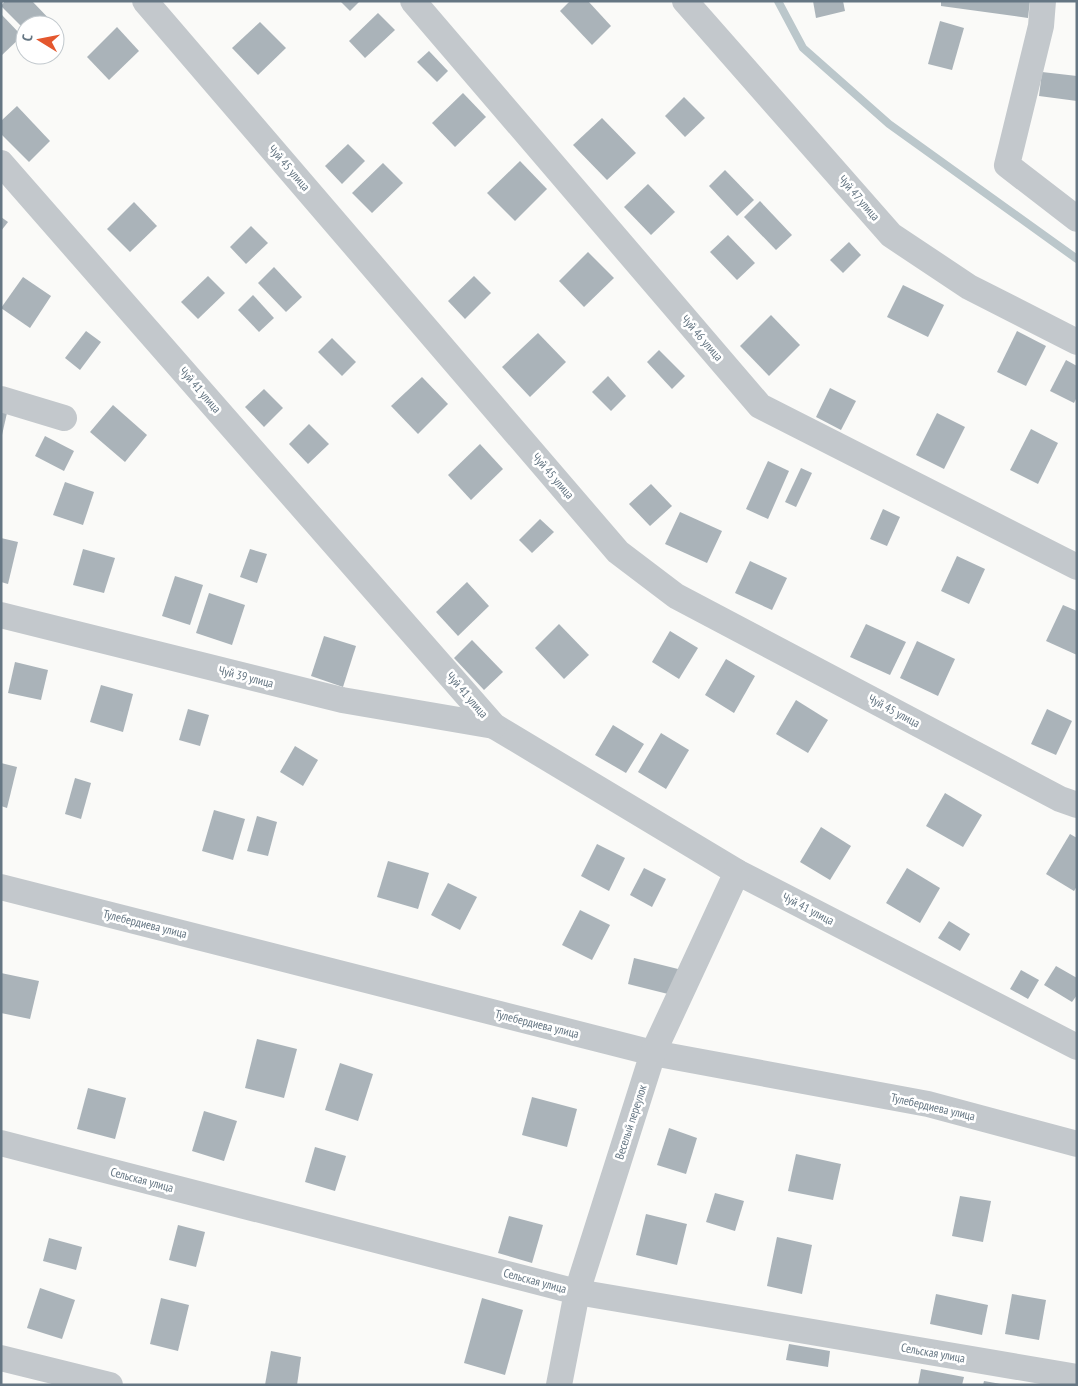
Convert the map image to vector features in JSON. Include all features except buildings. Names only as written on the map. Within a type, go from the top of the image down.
[{"type":"street","name":"Чуй 45 улица","points":[[146,1],[618,552],[676,596],[1060,799],[1077,805]]},
{"type":"street","name":"Чуй 46 улица","points":[[413,1],[760,406],[1077,567]]},
{"type":"street","name":"Чуй 47 улица","points":[[685,1],[891,234],[969,287],[1077,342]]},
{"type":"street","points":[[1043,1],[1041,26],[1007,165],[1077,219]]},
{"type":"street","name":"Чуй 41 улица","points":[[1,163],[494,726],[737,872],[1077,1047]]},
{"type":"street","points":[[1,399],[64,418]]},
{"type":"street","name":"Чуй 39 улица","points":[[1,615],[342,700],[494,726]]},
{"type":"street","name":"Веселый переулок","points":[[559,1385],[577,1292],[652,1053],[737,872]]},
{"type":"street","name":"Тулебердиева улица","points":[[1,887],[652,1053],[928,1104],[1077,1144]]},
{"type":"street","name":"Сельская улица","points":[[1,1143],[577,1292],[1077,1377]]},
{"type":"street","points":[[1,1358],[110,1385]]},
{"type":"waterway","points":[[778,1],[803,48],[889,124],[1077,259]]}]
